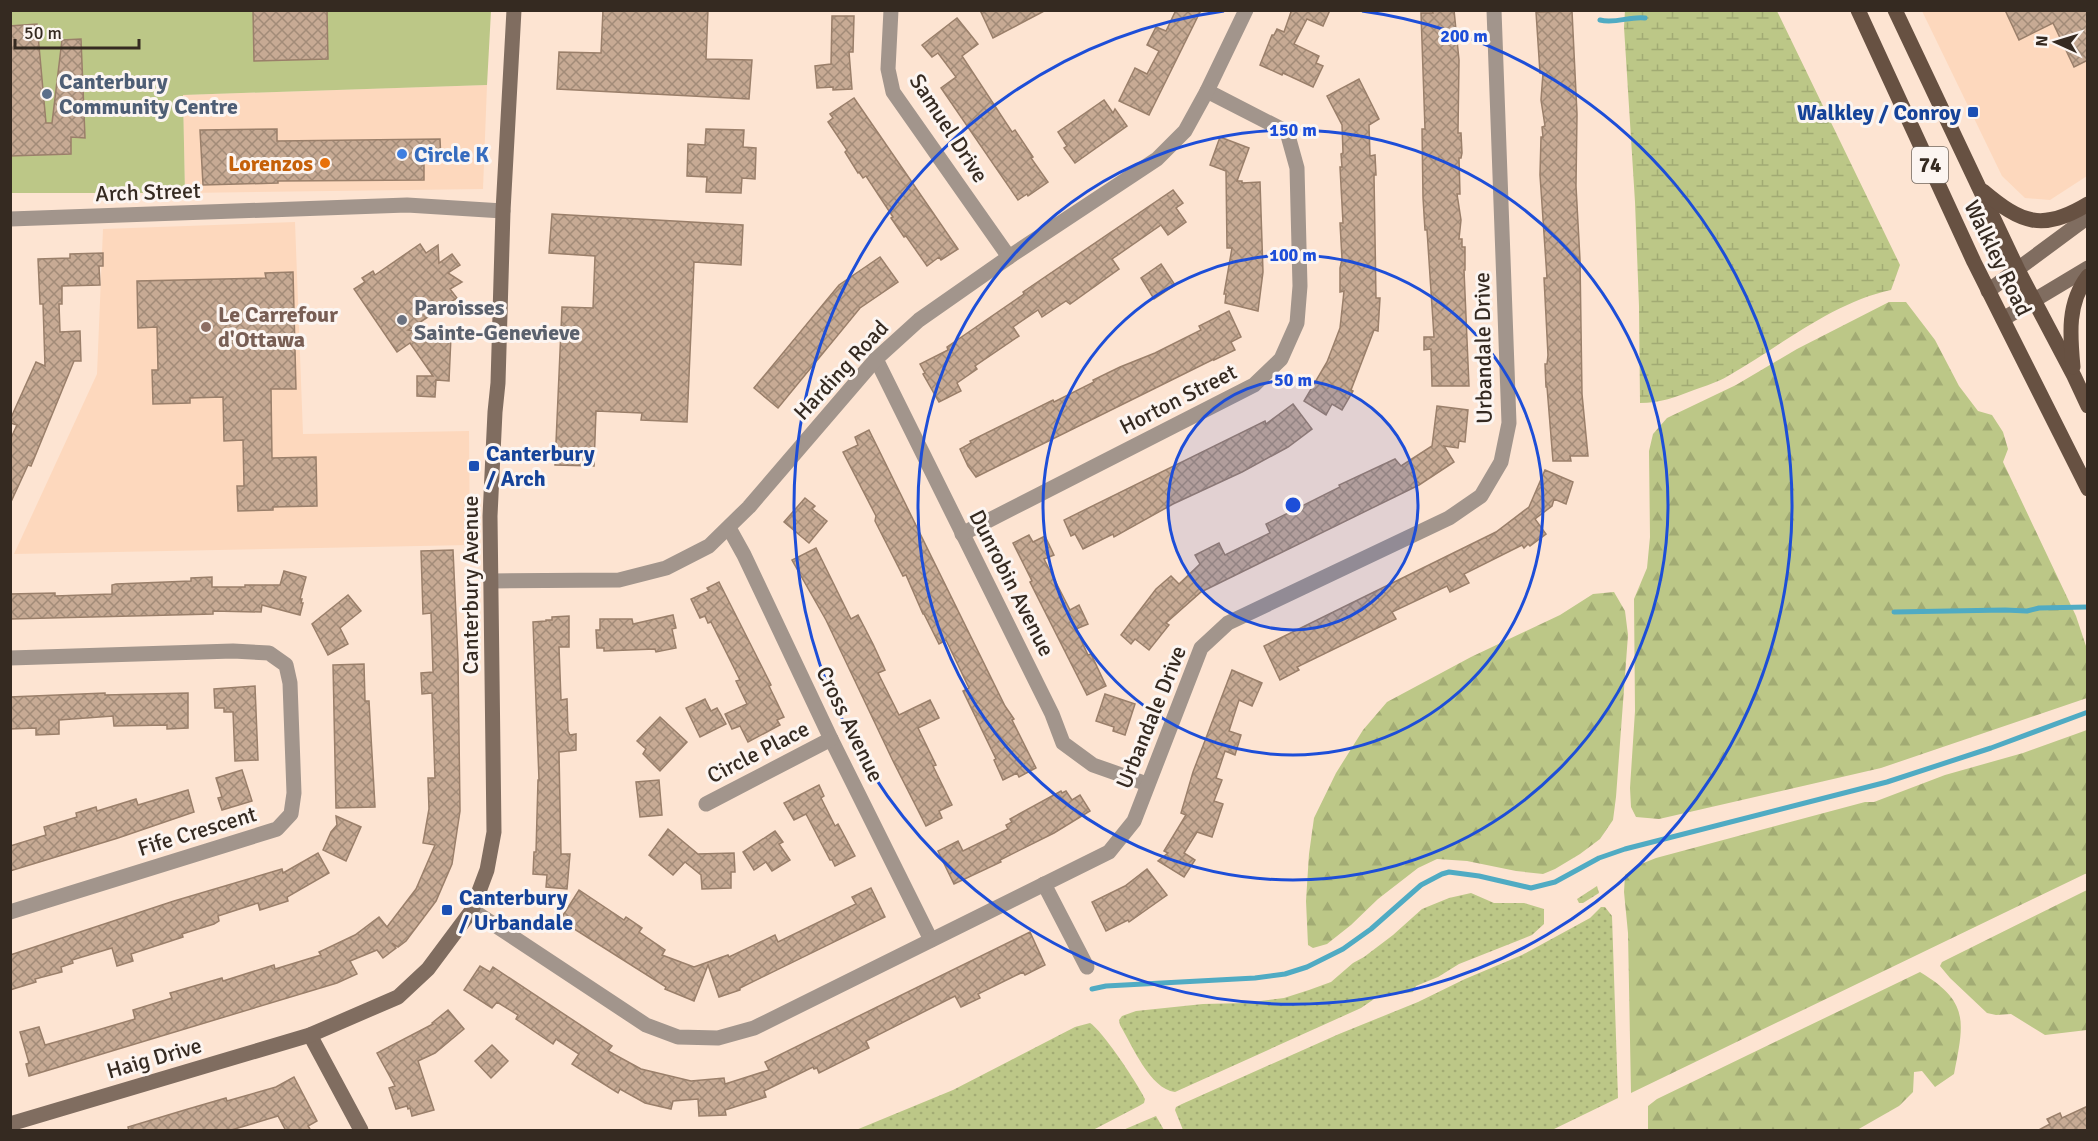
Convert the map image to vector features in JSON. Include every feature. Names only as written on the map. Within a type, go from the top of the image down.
[{"type":"main road","name":"Walkley Road","points":[[1858,10],[1988,291],[2088,489]]},
{"type":"main road","name":"Walkley Road","points":[[1896,10],[2033,301],[2088,406]]},
{"type":"main road","points":[[1978,187],[2015,216],[2036,221],[2062,217],[2088,204]]},
{"type":"main road","points":[[2074,376],[2071,319],[2077,293],[2088,276]]},
{"type":"street","name":"Canterbury Avenue","points":[[310,1035],[398,997],[428,969],[472,910],[487,870],[494,832],[490,516],[514,10]]},
{"type":"street","name":"Samuel Drive","points":[[891,10],[888,69],[893,92],[1009,257]]},
{"type":"street","name":"Harding Road","points":[[491,581],[619,580],[666,568],[710,546],[729,528],[876,359],[919,320],[1009,257],[1158,159],[1185,131],[1246,10]]},
{"type":"street","name":"Urbandale Drive","points":[[472,910],[646,1025],[678,1037],[718,1038],[754,1028],[1109,852],[1134,821],[1201,648],[1228,623],[1449,518],[1481,496],[1501,462],[1509,423],[1494,10]]},
{"type":"street","name":"Horton Street","points":[[962,534],[1254,385],[1281,359],[1297,323],[1300,286],[1297,168],[1290,141],[1287,132],[1207,91]]},
{"type":"street","name":"Arch Street","points":[[10,219],[407,205],[503,211]]},
{"type":"street","points":[[1988,291],[2088,217]]},
{"type":"street","points":[[2003,319],[2088,268]]},
{"type":"street","name":"Dunrobin Avenue","points":[[876,359],[1052,714],[1063,743],[1093,765],[1147,784]]},
{"type":"street","name":"Cross Avenue","points":[[729,528],[932,940]]},
{"type":"street","name":"Fife Crescent","points":[[10,658],[232,651],[269,653],[286,665],[290,683],[294,793],[291,814],[276,830],[10,912]]},
{"type":"street","name":"Circle Place","points":[[706,804],[831,739]]},
{"type":"street","points":[[1044,884],[1087,968]]},
{"type":"street","points":[[310,1035],[361,1131]]},
{"type":"street","name":"Haig Drive","points":[[10,1124],[310,1035]]},
{"type":"shaded area","points":[[1922,11],[2087,11],[2087,176],[2050,200],[2025,198],[2002,176]]},
{"type":"shaded area","points":[[487,85],[483,189],[185,193],[183,95]]},
{"type":"shaded area","points":[[295,222],[303,434],[469,431],[470,545],[14,554],[97,374],[103,229]]},
{"type":"green space","points":[[1625,10],[1777,11],[1900,265],[1891,290],[1869,296],[1827,315],[1720,380],[1674,397],[1647,403],[1640,403],[1639,306],[1624,27]]},
{"type":"green space","points":[[10,11],[491,11],[487,85],[183,95],[185,193],[11,193]]},
{"type":"green space","points":[[1889,302],[1906,302],[1935,340],[1959,386],[1978,411],[1992,415],[2003,432],[2008,449],[2003,462],[2076,616],[2087,649],[2087,698],[1881,768],[1659,819],[1636,817],[1631,807],[1630,788],[1635,711],[1634,599],[1647,568],[1650,537],[1649,451],[1653,434],[1667,418],[1736,385],[1797,349]]},
{"type":"green space","points":[[1614,592],[1625,611],[1628,635],[1613,820],[1600,839],[1580,854],[1543,874],[1467,861],[1437,859],[1418,868],[1378,899],[1327,944],[1313,948],[1308,945],[1306,901],[1314,818],[1336,773],[1363,730],[1387,702],[1471,657],[1560,615],[1593,594]]},
{"type":"green space","points":[[2087,730],[2087,873],[1631,1093],[1628,933],[1624,892],[1625,875],[1636,866],[1656,858],[1865,802],[1874,802],[1945,775],[2023,753]]},
{"type":"green space","points":[[1597,886],[1599,893],[1579,903],[1577,899]]},
{"type":"green space","points":[[2087,890],[2087,1030],[2045,1035],[2011,1014],[1987,1013],[1940,966],[1942,962]]},
{"type":"green space","points":[[1471,893],[1494,903],[1524,903],[1544,909],[1544,924],[1532,935],[1459,964],[1438,977],[1416,986],[1413,992],[1377,997],[1361,1008],[1175,1092],[1166,1089],[1150,1075],[1120,1025],[1119,1020],[1122,1016],[1136,1011],[1284,998],[1331,982],[1353,963],[1393,935],[1422,909],[1449,898]]},
{"type":"green space","points":[[1601,907],[1605,907],[1612,916],[1618,1098],[1552,1130],[1183,1130],[1175,1110],[1176,1107],[1522,955],[1590,918]]},
{"type":"green space","points":[[1920,972],[1948,993],[1960,1015],[1960,1040],[1954,1074],[1935,1087],[1922,1071],[1914,1072],[1913,1092],[1899,1106],[1857,1130],[1648,1130],[1648,1106],[1657,1099]]},
{"type":"green space","points":[[1090,1023],[1111,1046],[1145,1099],[1144,1103],[1139,1106],[1093,1130],[856,1130],[953,1090],[1075,1027]]},
{"type":"green space","points":[[1156,1116],[1164,1130],[1123,1130]]},
{"type":"building","points":[[253,10],[327,10],[328,59],[254,61]]},
{"type":"building","points":[[603,10],[708,10],[706,59],[752,60],[749,99],[557,89],[559,52],[601,53]]},
{"type":"building","points":[[980,10],[1046,10],[993,38]]},
{"type":"building","points":[[1176,10],[1201,10],[1149,115],[1119,101],[1135,68],[1147,74],[1159,51],[1147,45],[1156,27],[1166,31]]},
{"type":"building","points":[[1288,10],[1330,10],[1323,26],[1307,19],[1294,44],[1319,56],[1316,63],[1323,66],[1313,87],[1260,65],[1272,35],[1277,29],[1284,32],[1291,12]]},
{"type":"building","points":[[1432,10],[1454,10],[1459,60],[1458,133],[1461,133],[1462,153],[1459,158],[1460,194],[1457,194],[1461,220],[1459,239],[1462,239],[1462,247],[1465,247],[1469,386],[1432,386],[1431,349],[1424,350],[1424,337],[1434,337],[1423,198],[1422,129],[1425,129],[1421,13],[1433,13]]},
{"type":"building","points":[[2005,10],[2088,10],[2088,60],[2074,67],[2053,23],[2019,40]]},
{"type":"building","points":[[1572,11],[1577,114],[1576,186],[1580,260],[1582,394],[1588,456],[1570,456],[1571,461],[1553,461],[1546,387],[1545,364],[1547,364],[1548,355],[1544,278],[1547,278],[1540,175],[1542,127],[1545,126],[1541,100],[1543,73],[1540,73],[1536,12]]},
{"type":"building","points":[[832,16],[854,16],[853,52],[849,52],[852,89],[817,88],[815,66],[831,64]]},
{"type":"building","points":[[957,18],[978,44],[962,56],[1012,132],[1015,130],[1048,182],[1018,200],[941,88],[956,77],[938,53],[932,57],[922,45]]},
{"type":"building","name":"Canterbury Community Centre","points":[[37,24],[46,123],[52,123],[62,40],[81,39],[85,138],[71,137],[71,154],[10,156],[10,26]]},
{"type":"building","points":[[1359,79],[1379,119],[1369,125],[1370,156],[1375,155],[1376,175],[1374,175],[1376,298],[1380,298],[1378,331],[1374,330],[1351,390],[1353,391],[1342,410],[1332,404],[1326,415],[1304,401],[1327,362],[1340,328],[1344,291],[1340,292],[1342,259],[1340,223],[1343,223],[1340,167],[1342,167],[1341,154],[1343,153],[1342,125],[1327,96]]},
{"type":"building","points":[[854,98],[958,249],[941,260],[939,257],[927,266],[891,218],[893,217],[866,176],[863,178],[858,173],[845,152],[847,150],[828,122],[833,118],[830,114]]},
{"type":"building","points":[[1104,100],[1113,113],[1115,109],[1127,126],[1075,163],[1064,148],[1067,146],[1058,132]]},
{"type":"building","points":[[277,129],[277,141],[440,139],[441,161],[424,161],[424,180],[278,181],[278,183],[203,185],[200,130]]},
{"type":"building","points":[[706,129],[744,130],[743,147],[756,148],[755,179],[742,178],[741,193],[706,192],[707,177],[687,176],[688,144],[705,145]]},
{"type":"building","points":[[1220,137],[1249,148],[1237,181],[1260,182],[1263,272],[1258,311],[1225,303],[1226,294],[1224,294],[1232,248],[1227,248],[1226,171],[1210,165]]},
{"type":"building","points":[[1173,190],[1183,203],[1176,208],[1186,222],[1168,235],[1161,225],[1112,259],[1119,269],[1070,304],[1066,301],[1042,317],[1038,310],[1013,327],[1019,336],[975,366],[977,369],[957,383],[961,391],[939,402],[920,364],[948,350],[947,347],[1024,294],[1023,292]]},
{"type":"building","points":[[552,214],[743,225],[741,265],[694,262],[687,422],[641,420],[642,413],[596,411],[594,466],[555,465],[562,307],[593,308],[595,256],[549,253]]},
{"type":"building","name":"Paroisses Sainte-Genevieve","points":[[420,244],[426,253],[438,245],[439,263],[452,254],[460,265],[448,273],[462,282],[450,289],[457,298],[408,330],[451,336],[449,381],[436,380],[435,397],[417,396],[417,376],[433,376],[410,343],[397,352],[354,289],[365,282],[362,278],[373,271],[375,275]]},
{"type":"building","points":[[103,253],[103,266],[99,266],[100,285],[62,286],[62,304],[59,304],[60,332],[80,331],[81,361],[74,361],[31,466],[28,465],[10,504],[10,440],[17,425],[10,423],[10,420],[36,362],[45,366],[43,304],[40,304],[38,259],[70,258],[70,254]]},
{"type":"building","points":[[880,257],[898,282],[860,308],[778,408],[754,388],[839,285]]},
{"type":"building","points":[[1161,264],[1175,285],[1154,299],[1141,278]]},
{"type":"building","points":[[293,272],[296,389],[271,389],[272,458],[316,457],[317,506],[238,511],[237,486],[244,486],[243,440],[224,441],[223,397],[190,398],[190,403],[153,404],[152,370],[158,370],[157,327],[138,328],[137,281],[266,278],[265,273]]},
{"type":"building","points":[[1229,311],[1241,337],[1231,342],[1235,350],[976,477],[968,466],[960,449],[971,443],[970,441],[1201,330],[1199,326]]},
{"type":"building","points":[[1293,404],[1312,429],[1288,447],[1242,472],[1173,504],[1114,537],[1113,534],[1083,549],[1075,534],[1071,536],[1064,520],[1265,421],[1266,424]]},
{"type":"building","points":[[1437,406],[1468,410],[1465,442],[1459,441],[1458,448],[1444,446],[1454,462],[1419,485],[1201,592],[1166,623],[1169,625],[1149,650],[1135,639],[1131,644],[1121,635],[1156,589],[1171,576],[1179,584],[1200,564],[1195,555],[1219,543],[1225,555],[1270,533],[1266,524],[1340,487],[1339,485],[1395,459],[1401,466],[1432,446]]},
{"type":"building","points":[[869,430],[1005,706],[1014,719],[1012,720],[1036,768],[1019,777],[1017,773],[1003,780],[994,760],[996,759],[963,691],[969,688],[946,640],[939,644],[906,575],[903,576],[875,521],[876,516],[843,452],[858,445],[855,437]]},
{"type":"building","points":[[1545,470],[1573,482],[1566,504],[1554,499],[1552,506],[1535,519],[1546,534],[1530,546],[1528,544],[1524,548],[1522,545],[1464,574],[1469,583],[1450,592],[1447,586],[1392,612],[1396,619],[1297,667],[1299,670],[1280,680],[1264,646],[1496,532],[1529,507]]},
{"type":"building","points":[[805,498],[815,506],[812,509],[827,521],[809,543],[784,522]]},
{"type":"building","points":[[1029,535],[1033,542],[1045,536],[1054,555],[1044,559],[1070,610],[1079,605],[1088,624],[1076,629],[1106,686],[1087,695],[1013,543]]},
{"type":"building","points":[[816,548],[851,619],[858,615],[873,644],[885,670],[878,673],[899,715],[930,700],[939,718],[918,728],[952,805],[939,811],[942,818],[926,826],[826,620],[792,560]]},
{"type":"building","points":[[453,550],[458,659],[460,811],[452,864],[436,901],[406,941],[398,947],[392,943],[396,948],[383,958],[377,950],[350,961],[357,974],[337,983],[29,1076],[26,1064],[29,1063],[20,1032],[39,1027],[45,1045],[91,1032],[135,1019],[133,1010],[172,998],[170,993],[222,978],[223,981],[274,965],[275,969],[321,955],[319,952],[355,935],[379,917],[387,927],[416,889],[435,845],[423,843],[429,809],[428,778],[435,778],[432,693],[422,694],[421,673],[433,672],[431,613],[423,614],[421,551]]},
{"type":"building","points":[[284,571],[306,577],[300,599],[303,603],[300,615],[262,605],[261,612],[213,611],[213,614],[10,619],[10,594],[55,593],[55,596],[112,594],[112,585],[116,584],[191,581],[191,578],[212,577],[212,587],[280,585]]},
{"type":"building","points":[[719,582],[771,685],[769,686],[784,717],[777,720],[780,725],[748,742],[740,726],[732,729],[725,714],[747,704],[736,681],[740,680],[711,622],[708,623],[705,616],[700,618],[691,599],[709,591],[707,588]]},
{"type":"building","points":[[348,595],[361,611],[340,628],[348,644],[328,655],[312,624]]},
{"type":"building","points":[[673,615],[676,628],[672,629],[676,648],[656,652],[655,649],[604,651],[604,648],[597,648],[596,630],[600,630],[600,619],[632,619],[633,624]]},
{"type":"building","points":[[569,616],[569,647],[559,647],[561,700],[567,699],[568,731],[570,735],[576,734],[576,750],[559,752],[561,854],[570,854],[567,889],[546,887],[547,875],[533,874],[539,780],[533,622],[552,620],[552,617]]},
{"type":"building","points":[[364,664],[365,701],[369,701],[375,807],[336,808],[333,665]]},
{"type":"building","points":[[1232,670],[1262,683],[1252,706],[1239,700],[1229,731],[1241,735],[1235,755],[1225,751],[1216,778],[1222,780],[1214,801],[1223,804],[1212,837],[1197,832],[1184,853],[1195,860],[1184,877],[1158,861],[1168,853],[1164,851],[1186,815],[1181,813],[1193,772]]},
{"type":"building","points":[[255,686],[258,760],[235,761],[233,712],[224,712],[224,708],[215,708],[214,689]]},
{"type":"building","points":[[105,693],[105,695],[188,693],[188,728],[167,729],[167,725],[114,726],[113,716],[59,720],[59,734],[36,735],[36,728],[10,729],[10,697]]},
{"type":"building","points":[[1105,694],[1135,704],[1125,735],[1113,731],[1114,727],[1096,721]]},
{"type":"building","points":[[705,699],[711,711],[717,708],[726,724],[700,737],[686,708]]},
{"type":"building","points":[[660,717],[687,742],[660,771],[643,754],[646,749],[637,741]]},
{"type":"building","points":[[242,770],[252,801],[222,810],[218,798],[222,797],[216,778]]},
{"type":"building","points":[[659,780],[662,815],[640,817],[636,782]]},
{"type":"building","points":[[819,785],[824,796],[821,798],[835,826],[838,824],[855,856],[835,866],[806,814],[794,820],[784,803]]},
{"type":"building","points":[[188,790],[194,812],[10,871],[10,846],[46,835],[44,827],[77,817],[76,813],[96,807],[97,811],[136,799],[138,805]]},
{"type":"building","points":[[1061,791],[1062,793],[1066,791],[1072,800],[1080,795],[1090,811],[1054,833],[1000,860],[1001,862],[954,884],[938,851],[958,841],[963,851],[1008,829],[1006,825],[1012,822],[1010,819]]},
{"type":"building","points":[[336,816],[361,827],[346,861],[323,850],[331,832],[337,825]]},
{"type":"building","points":[[668,829],[698,854],[734,853],[735,872],[731,872],[731,888],[702,889],[701,875],[685,862],[673,875],[649,855]]},
{"type":"building","points":[[775,831],[783,842],[779,844],[790,860],[772,871],[766,862],[754,870],[743,852]]},
{"type":"building","points":[[318,853],[329,873],[287,897],[288,901],[260,910],[258,903],[218,916],[219,921],[214,924],[131,954],[133,961],[117,966],[112,948],[72,960],[73,963],[61,967],[62,972],[35,979],[36,982],[10,990],[10,955],[174,901],[282,869],[283,873]]},
{"type":"building","points":[[1147,869],[1167,895],[1129,922],[1128,920],[1106,931],[1092,902],[1125,886]]},
{"type":"building","points":[[871,888],[885,917],[740,990],[719,997],[708,965],[694,1001],[665,989],[666,987],[560,920],[579,890],[624,920],[626,917],[642,928],[639,932],[665,950],[662,955],[694,967],[728,955],[729,957],[775,935],[778,942],[856,904],[852,897]]},
{"type":"building","points":[[1030,932],[1045,965],[1025,975],[1023,972],[978,994],[980,998],[961,1007],[955,996],[866,1041],[869,1048],[819,1073],[817,1068],[813,1067],[764,1091],[766,1097],[725,1110],[726,1115],[699,1116],[698,1099],[673,1101],[671,1109],[645,1103],[620,1089],[618,1093],[572,1064],[579,1054],[556,1039],[553,1044],[516,1019],[518,1015],[497,1002],[492,1008],[464,990],[480,966],[490,972],[493,967],[612,1046],[608,1051],[641,1069],[691,1081],[724,1078],[725,1084],[769,1070],[765,1062]]},
{"type":"building","points":[[448,1010],[464,1029],[435,1053],[418,1061],[434,1110],[412,1116],[407,1106],[396,1109],[389,1088],[395,1086],[377,1053],[433,1024]]},
{"type":"building","points":[[492,1045],[508,1061],[491,1078],[475,1061]]},
{"type":"building","points":[[294,1077],[317,1121],[308,1126],[311,1131],[286,1131],[278,1116],[228,1131],[129,1131],[128,1127],[226,1098],[227,1101],[276,1087]]},
{"type":"building","points":[[2088,1106],[2088,1131],[2037,1131],[2050,1124],[2047,1119],[2060,1113],[2062,1118]]},
{"type":"waterway","points":[[1600,20],[1645,18]]},
{"type":"waterway","points":[[1894,612],[2027,611],[2039,608],[2087,607]]},
{"type":"waterway","points":[[1092,989],[1106,986],[1255,978],[1285,974],[1307,967],[1343,949],[1371,929],[1421,885],[1442,874],[1449,872],[1479,876],[1531,888],[1555,882],[1599,858],[1625,849],[1887,782],[1991,748],[2088,712]]},
{"type":"place","name":"Canterbury Community Centre","points":[[47,94]]},
{"type":"place","name":"Walkley / Conroy","points":[[1973,112]]},
{"type":"place","name":"Circle K","points":[[402,154]]},
{"type":"place","name":"Lorenzos","points":[[325,163]]},
{"type":"place","name":"Paroisses Sainte-Genevieve","points":[[402,320]]},
{"type":"place","name":"Le Carrefour d'Ottawa","points":[[206,327]]},
{"type":"place","name":"Canterbury / Arch","points":[[474,466]]},
{"type":"place","name":"Canterbury / Urbandale","points":[[447,910]]}]
